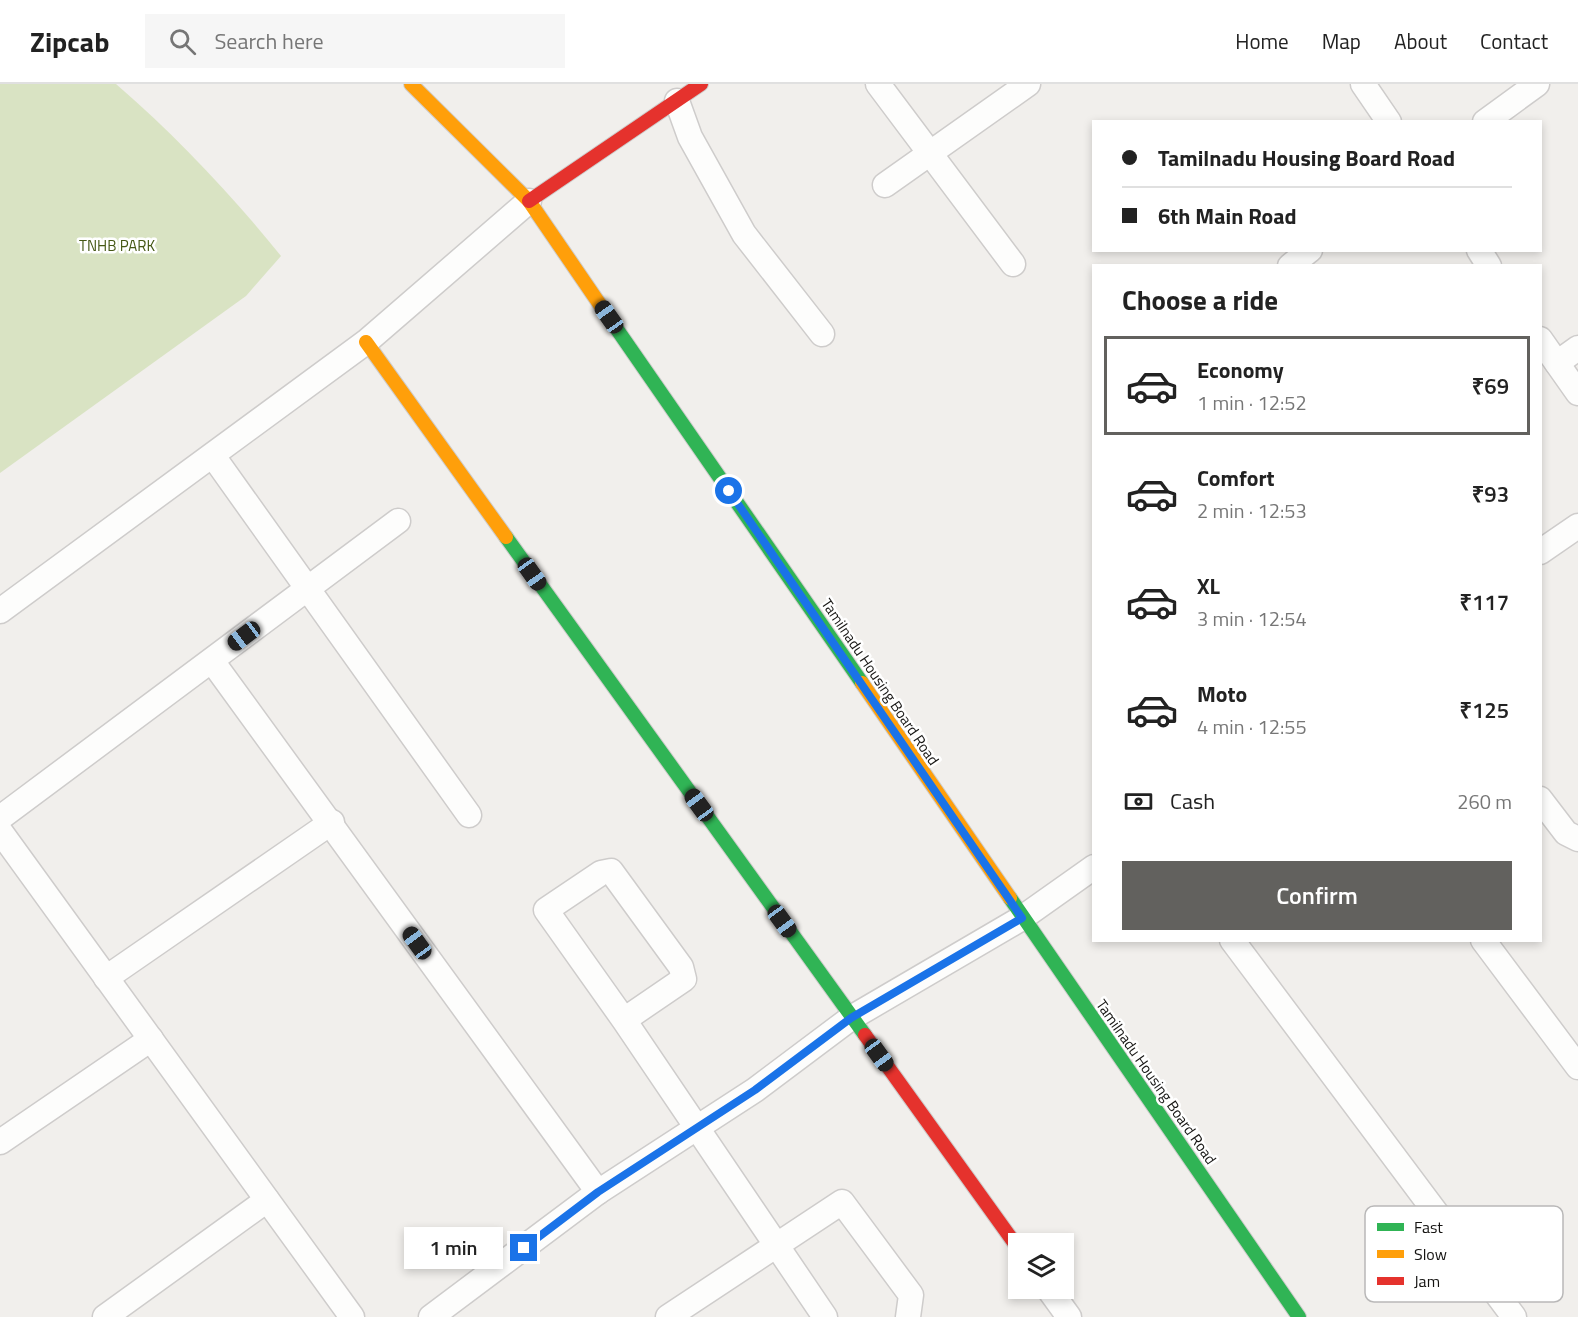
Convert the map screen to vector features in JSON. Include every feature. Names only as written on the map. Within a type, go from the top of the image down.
[{"type":"street","name":"Tamilnadu Housing Board Road","points":[[411,84],[529,201],[1299,1317]]},
{"type":"street","points":[[0,611],[366,342],[529,201],[701,84]]},
{"type":"street","points":[[878,84],[1013,264]]},
{"type":"street","points":[[885,185],[1028,84]]},
{"type":"street","points":[[1488,120],[1537,84]]},
{"type":"street","points":[[1370,87],[1388,120]]},
{"type":"street","points":[[677,101],[690,137],[744,234],[822,334]]},
{"type":"street","points":[[1292,264],[1308,252]]},
{"type":"street","points":[[366,342],[1008,1234]]},
{"type":"street","points":[[1542,342],[1578,393]]},
{"type":"street","points":[[1557,363],[1578,348]]},
{"type":"street","points":[[213,456],[469,815]]},
{"type":"street","points":[[0,818],[398,521]]},
{"type":"street","points":[[1542,551],[1578,526]]},
{"type":"street","points":[[212,661],[332,822],[598,1192]]},
{"type":"street","points":[[1542,802],[1566,833],[1578,839]]},
{"type":"street","points":[[106,978],[332,822]]},
{"type":"street","points":[[0,831],[352,1317]]},
{"type":"street","points":[[431,1317],[598,1192],[755,1090],[851,1018],[1022,918],[1092,868]]},
{"type":"street","points":[[624,1020],[684,979],[681,967],[611,871],[601,873],[546,910],[624,1020],[695,1128],[777,1243],[825,1317]]},
{"type":"street","points":[[1233,942],[1431,1206]]},
{"type":"street","points":[[1484,942],[1578,1067]]},
{"type":"street","points":[[0,1142],[151,1039]]},
{"type":"street","points":[[105,1317],[267,1200]]},
{"type":"street","points":[[668,1317],[842,1202],[911,1295],[908,1317]]},
{"type":"street","points":[[1056,1299],[1069,1317]]},
{"type":"street","points":[[1503,1302],[1514,1317]]},
{"type":"green space","name":"TNHB PARK","points":[[0,84],[116,84],[202,166],[281,256],[246,296],[0,473]]},
{"type":"traffic: fast","points":[[605,312],[862,683]]},
{"type":"traffic: fast","points":[[506,537],[865,1035]]},
{"type":"traffic: fast","points":[[1010,898],[1299,1317]]},
{"type":"traffic: slow","points":[[411,84],[529,201],[605,312]]},
{"type":"traffic: slow","points":[[366,342],[506,537]]},
{"type":"traffic: slow","points":[[862,683],[1010,898]]},
{"type":"traffic: jam","points":[[529,201],[701,84]]},
{"type":"traffic: jam","points":[[865,1035],[1008,1234]]},
{"type":"route","points":[[524,1248],[598,1192],[755,1090],[851,1018],[1022,918],[729,491]]}]
